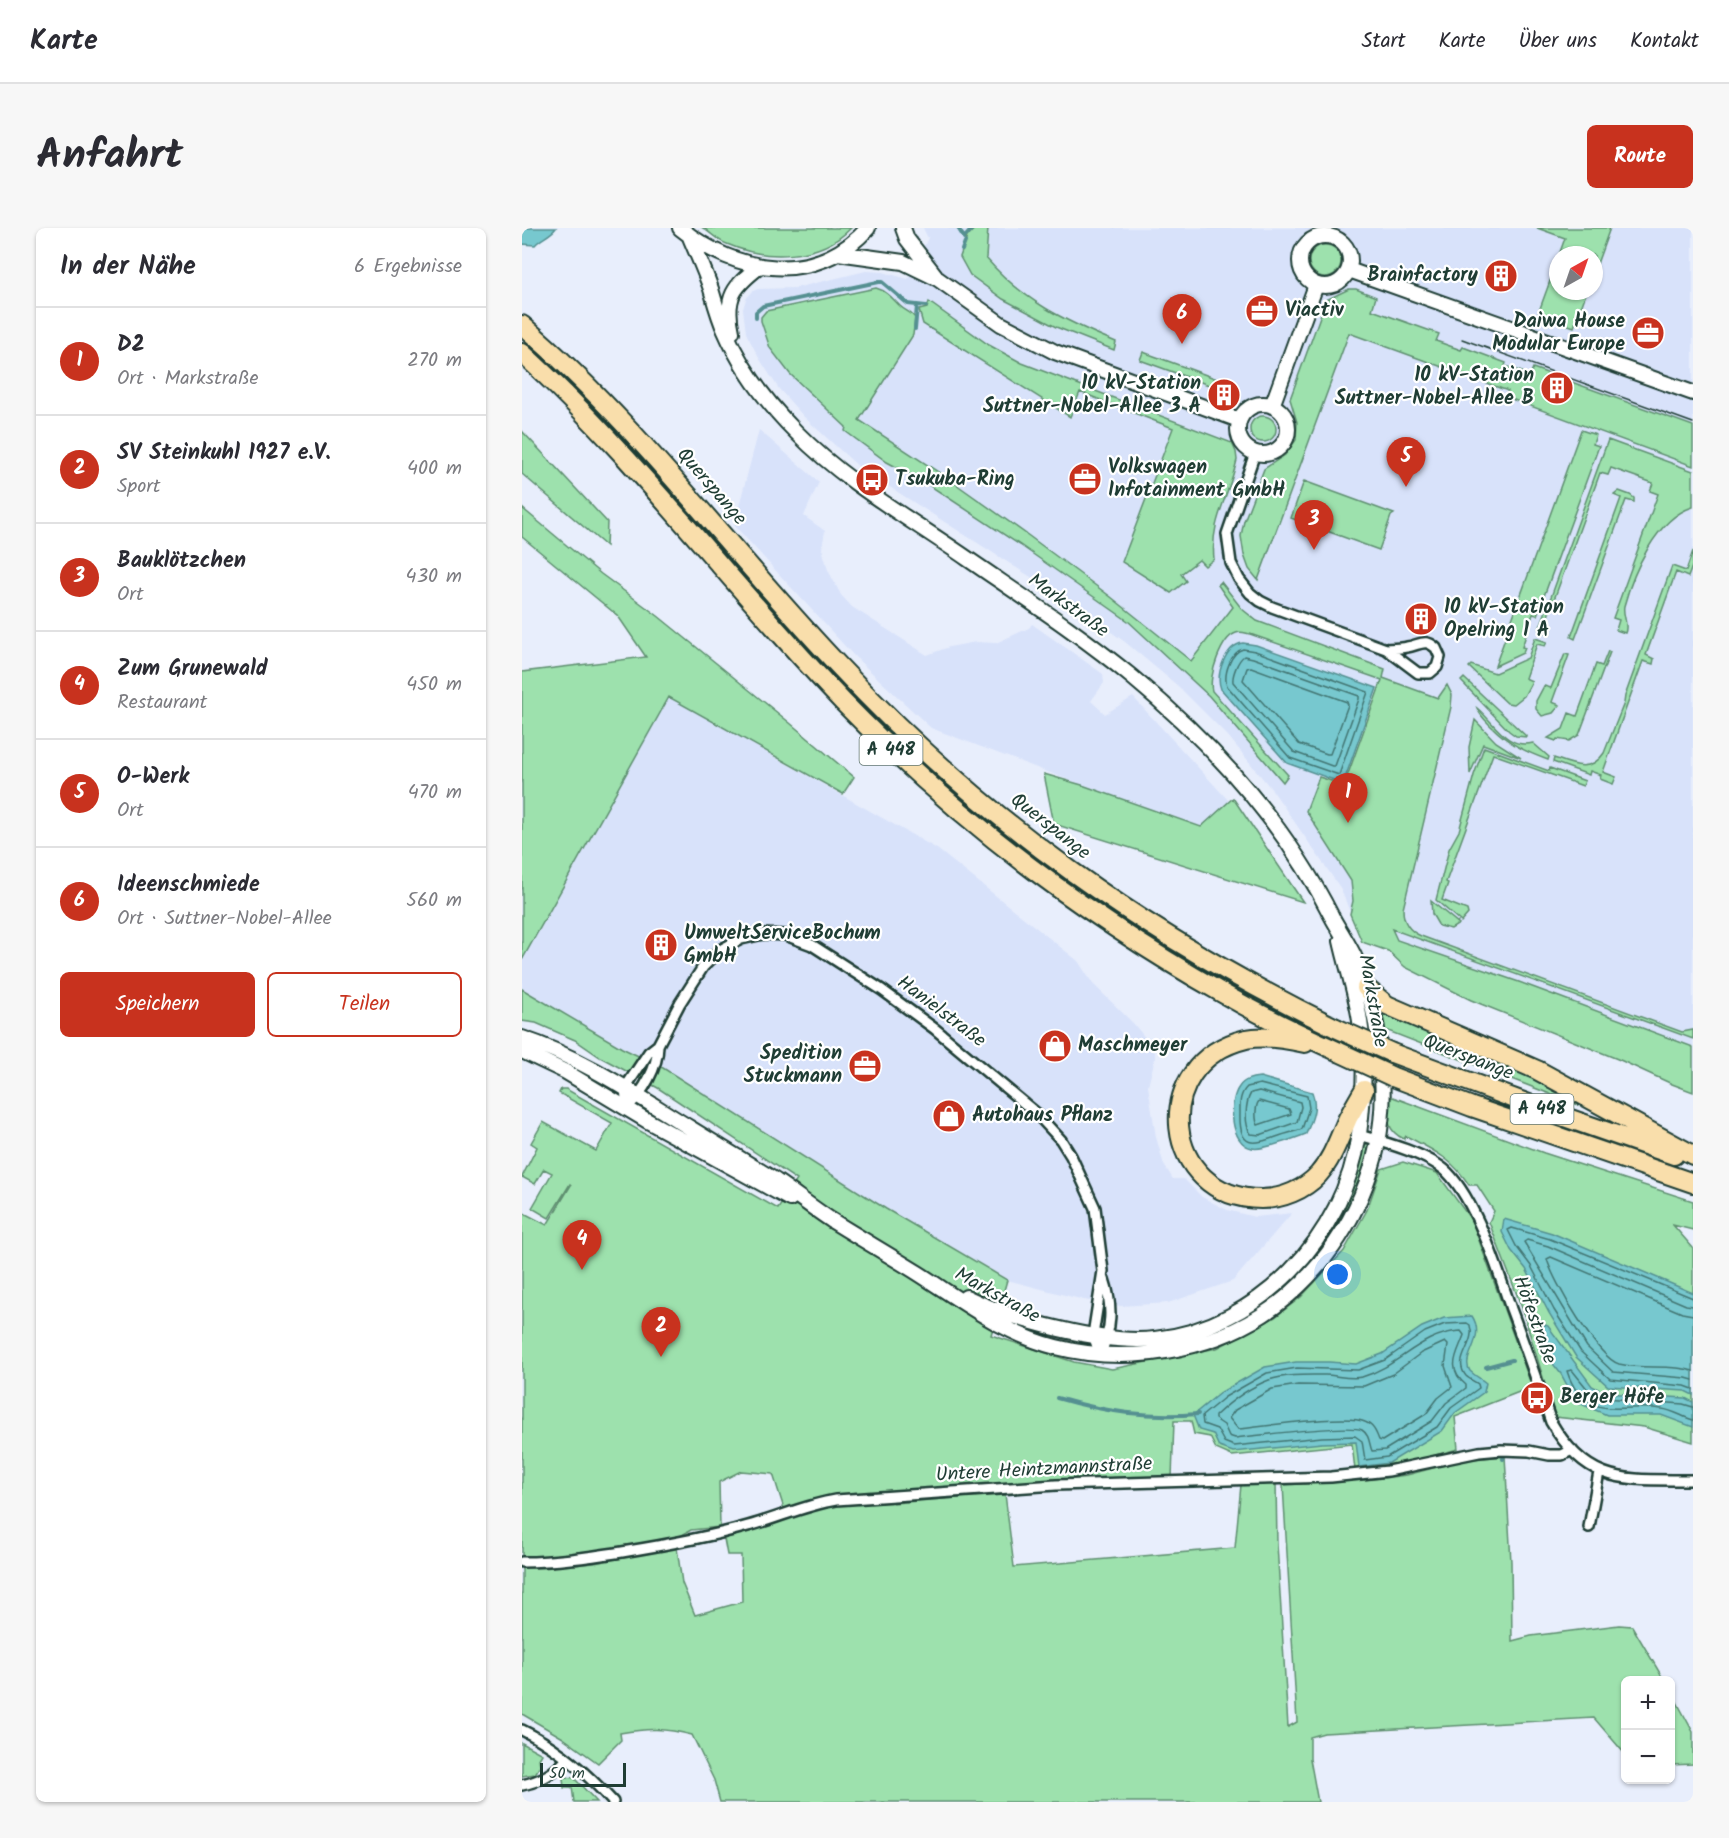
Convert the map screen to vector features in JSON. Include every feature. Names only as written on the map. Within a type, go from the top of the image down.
[{"type":"highway","name":"Querspange","points":[[522,325],[580,379],[651,452],[798,621],[873,702],[981,802],[1076,876],[1162,933],[1237,977],[1336,1028],[1392,1053],[1542,1110],[1693,1161]]},
{"type":"highway","name":"A 448","points":[[522,353],[584,412],[633,464],[842,701],[906,764],[967,817],[1047,880],[1139,944],[1224,995],[1339,1052],[1393,1077],[1472,1107],[1693,1183]]},
{"type":"highway","points":[[1366,988],[1387,1005],[1537,1070],[1693,1155]]},
{"type":"highway","points":[[1339,1052],[1287,1039],[1248,1038],[1220,1047],[1205,1058],[1190,1076],[1178,1108],[1178,1126],[1183,1146],[1195,1169],[1213,1185],[1236,1196],[1266,1199],[1296,1191],[1309,1183],[1325,1167],[1364,1090]]},
{"type":"main road","points":[[685,232],[726,257],[744,264],[778,268],[796,267],[821,261],[838,253],[868,228]]},
{"type":"main road","points":[[903,228],[907,239],[938,279]]},
{"type":"main road","name":"Markstraße","points":[[522,1051],[566,1072],[774,1191],[829,1219],[921,1274],[973,1310],[1012,1330],[1057,1347],[1100,1354],[1167,1351],[1213,1339],[1276,1306],[1304,1282],[1327,1256],[1339,1238],[1364,1191],[1378,1140],[1383,1103],[1381,1048],[1366,988],[1356,960],[1311,877],[1283,837],[1231,772],[1167,708],[1089,645],[836,468],[782,418],[762,392],[727,336],[706,276],[685,232]]},
{"type":"main road","points":[[1327,236],[1340,241],[1348,251],[1349,270],[1335,285],[1316,285],[1305,277],[1300,259],[1304,247],[1315,238],[1327,236]]},
{"type":"main road","points":[[838,253],[894,259],[938,279],[1001,324],[1046,348],[1239,420]]},
{"type":"main road","name":"Markstraße","points":[[736,351],[729,320],[731,295],[743,279],[760,266]]},
{"type":"main road","points":[[1349,270],[1693,393]]},
{"type":"main road","points":[[1272,406],[1316,285]]},
{"type":"main road","points":[[1264,404],[1272,406],[1284,415],[1287,422],[1287,437],[1278,450],[1270,454],[1254,453],[1240,440],[1239,420],[1249,408],[1264,404]]},
{"type":"main road","name":"Markstraße","points":[[921,1274],[998,1311],[1108,1338],[1155,1339],[1190,1332],[1243,1309],[1274,1288],[1314,1243],[1333,1210],[1352,1164],[1359,1135],[1364,1090],[1360,1022],[1339,930]]},
{"type":"main road","name":"Markstraße","points":[[522,1038],[574,1060],[639,1096],[779,1183],[829,1219]]},
{"type":"street","points":[[1254,453],[1227,534],[1231,563],[1239,579],[1260,602],[1386,649],[1409,665],[1414,672],[1426,674],[1435,670],[1440,660],[1438,651],[1430,643],[1420,642],[1412,646],[1386,649]]},
{"type":"street","name":"Hanielstraße","points":[[625,1088],[649,1052],[658,1045],[680,1003],[703,967],[720,950],[741,939],[763,934],[785,935],[812,945],[882,990],[935,1029],[1005,1086],[1050,1127],[1071,1156],[1095,1208],[1102,1254],[1103,1277],[1093,1335]]},
{"type":"street","name":"Hanielstraße","points":[[627,1108],[639,1096],[658,1058],[658,1045]]},
{"type":"street","points":[[625,1088],[627,1108]]},
{"type":"street","name":"Höfestraße","points":[[1359,1135],[1406,1149],[1439,1167],[1446,1172],[1461,1192],[1475,1215],[1490,1251],[1551,1422],[1560,1437],[1572,1450],[1599,1472],[1626,1478],[1693,1480]]},
{"type":"street","name":"Hanielstraße","points":[[1100,1354],[1108,1338],[1109,1295],[1103,1277]]},
{"type":"street","points":[[1093,1335],[1100,1354]]},
{"type":"street","name":"Untere Heintzmannstraße","points":[[522,1562],[571,1560],[677,1544],[758,1523],[800,1508],[836,1500],[1048,1486],[1331,1477],[1388,1472],[1479,1452],[1529,1451],[1562,1455],[1572,1450]]},
{"type":"street","points":[[1589,1527],[1599,1472]]},
{"type":"street","points":[[522,1730],[554,1748],[613,1802]]},
{"type":"street","points":[[522,1785],[544,1778],[567,1759]]},
{"type":"shaded area","points":[[923,228],[1693,228],[1693,1047],[1519,982],[1356,928],[1341,889],[1273,791],[1228,736],[1178,686],[1125,642],[1070,602],[860,468],[805,418],[779,389],[746,333],[743,309],[746,299],[758,289],[795,288],[866,271],[883,272],[908,279],[928,238]]},
{"type":"shaded area","points":[[759,430],[819,482],[804,516],[825,531],[822,548],[828,570],[841,595],[852,607],[927,655],[949,647],[976,642],[996,643],[1029,628],[1032,624],[1103,674],[1104,683],[1091,701],[1105,714],[1133,697],[1229,801],[1201,827],[931,728],[855,657],[734,525]]},
{"type":"shaded area","points":[[669,697],[937,849],[1078,961],[1093,984],[1133,1023],[1155,1050],[1148,1086],[1156,1137],[1164,1165],[1173,1179],[1184,1179],[1202,1197],[1227,1210],[1255,1217],[1292,1213],[1233,1281],[1168,1303],[1121,1306],[1084,1300],[1007,1280],[886,1209],[663,1068],[622,1048],[522,989],[522,960]]},
{"type":"green space","points":[[703,228],[851,228],[838,239],[808,252],[775,255],[742,250],[718,239]]},
{"type":"green space","points":[[975,228],[988,228],[986,258],[1000,273],[1030,298],[1062,318],[1116,342],[1114,350],[1056,327],[1003,299],[970,275],[960,257],[967,237]]},
{"type":"green space","points":[[1537,228],[1610,228],[1603,247],[1562,246],[1565,238]]},
{"type":"green space","points":[[1325,245],[1336,250],[1341,261],[1336,272],[1325,277],[1314,272],[1309,261],[1314,250]]},
{"type":"green space","points":[[1549,284],[1549,300],[1584,300],[1574,327],[1538,314]]},
{"type":"green space","points":[[876,288],[886,293],[915,318],[913,335],[859,420],[946,477],[1029,536],[1191,661],[1233,607],[1218,585],[1221,582],[1242,609],[1257,621],[1385,669],[1383,678],[1438,698],[1447,685],[1452,695],[1451,707],[1403,909],[1408,926],[1421,936],[1682,1032],[1693,1030],[1693,1039],[1392,929],[1397,940],[1519,982],[1693,1047],[1693,1092],[1471,1000],[1405,967],[1388,951],[1362,942],[1350,914],[1353,901],[1351,881],[1306,811],[1319,777],[1344,785],[1382,680],[1250,634],[1240,632],[1230,636],[1214,668],[1212,691],[1288,775],[1283,782],[1209,696],[1128,621],[1020,545],[926,483],[887,462],[845,431],[846,427],[790,374],[770,348],[761,321],[766,311]]},
{"type":"green space","points":[[1349,289],[1356,289],[1376,297],[1372,310],[1439,334],[1436,341],[1461,350],[1463,347],[1506,363],[1505,366],[1530,375],[1533,368],[1693,426],[1693,466],[1506,397],[1508,391],[1349,333],[1258,580],[1249,569],[1244,555],[1241,536],[1244,521],[1264,469],[1285,455],[1296,440],[1297,422],[1290,399],[1326,300]]},
{"type":"green space","points":[[929,302],[989,345],[1022,363],[1232,443],[1237,460],[1217,520],[1214,559],[1205,566],[1199,560],[1181,574],[1186,581],[1171,593],[1122,562],[1173,428],[1080,392],[1070,417],[923,324],[919,310],[927,308]]},
{"type":"green space","points":[[1143,352],[1231,384],[1228,392],[1140,360]]},
{"type":"green space","points":[[1263,416],[1272,420],[1276,429],[1272,438],[1263,442],[1254,438],[1250,429],[1254,420]]},
{"type":"green space","points":[[1581,430],[1596,435],[1593,444],[1599,446],[1537,615],[1533,614],[1522,647],[1525,648],[1523,653],[1495,666]]},
{"type":"green space","points":[[522,431],[607,522],[606,546],[522,474]]},
{"type":"green space","points":[[1608,440],[1693,471],[1693,507],[1668,522],[1648,548],[1633,578],[1624,606],[1625,633],[1616,630],[1619,620],[1613,618],[1658,494],[1650,491],[1653,483],[1611,468],[1608,475],[1600,473],[1544,627],[1551,630],[1550,634],[1539,630]]},
{"type":"green space","points":[[1304,481],[1394,514],[1391,516],[1379,550],[1291,518]]},
{"type":"green space","points":[[1619,491],[1630,495],[1634,498],[1634,502],[1626,500],[1575,639],[1571,637],[1621,498],[1614,495]]},
{"type":"green space","points":[[522,508],[854,777],[843,794],[669,697],[522,960],[522,672],[646,657],[618,616],[522,537]]},
{"type":"green space","points":[[1693,551],[1693,564],[1688,577],[1676,572],[1646,655],[1654,659],[1653,664],[1643,661],[1603,772],[1616,777],[1613,784],[1600,779],[1601,775],[1590,771],[1589,775],[1553,762],[1554,758],[1575,765],[1587,765],[1599,759],[1604,753],[1672,566],[1686,571]]},
{"type":"green space","points":[[1535,638],[1547,642],[1545,646],[1537,644],[1525,678],[1532,681],[1524,696],[1514,704],[1507,703],[1469,667],[1471,665],[1495,673],[1528,658]]},
{"type":"green space","points":[[1608,651],[1610,652],[1579,735],[1569,741],[1557,739],[1556,741],[1548,738],[1563,729],[1569,713],[1577,716],[1596,664],[1602,666]]},
{"type":"green space","points":[[1565,654],[1569,655],[1552,702],[1560,705],[1553,713],[1542,716],[1536,709],[1536,701],[1544,686],[1551,688]]},
{"type":"green space","points":[[1464,678],[1526,737],[1516,736],[1509,731],[1461,681]]},
{"type":"green space","points":[[1477,708],[1508,739],[1524,744],[1533,743],[1549,757],[1548,760],[1511,743],[1485,720]]},
{"type":"green space","points":[[1475,720],[1496,742],[1521,758],[1483,744],[1470,774],[1469,747]]},
{"type":"green space","points":[[1484,747],[1549,771],[1550,768],[1585,781],[1583,786],[1493,754],[1446,882],[1448,883],[1442,900],[1467,910],[1468,914],[1461,922],[1436,900],[1449,849],[1459,831]]},
{"type":"green space","points":[[1044,774],[1201,827],[1233,798],[1303,902],[1054,824]]},
{"type":"green space","points":[[1431,901],[1459,924],[1451,929],[1439,926],[1432,914]]},
{"type":"green space","points":[[522,989],[622,1048],[663,1068],[886,1209],[1007,1280],[991,1335],[1074,1362],[1112,1369],[1217,1348],[1275,1317],[1301,1297],[1344,1251],[1367,1210],[1381,1169],[1403,1162],[1437,1173],[1472,1221],[1532,1387],[1455,1417],[1458,1449],[1391,1467],[1355,1470],[1352,1444],[1232,1456],[1216,1449],[1210,1437],[1194,1434],[1191,1421],[1174,1421],[1172,1478],[1000,1484],[896,1492],[894,1503],[1005,1494],[1014,1567],[1235,1548],[1241,1485],[1276,1483],[1277,1544],[1288,1727],[1297,1722],[1283,1485],[1407,1475],[1463,1460],[1505,1456],[1511,1562],[1512,1641],[1531,1636],[1619,1625],[1632,1626],[1662,1676],[1621,1676],[1621,1749],[1594,1718],[1324,1733],[1310,1737],[1310,1759],[1318,1802],[720,1802],[714,1780],[692,1735],[656,1729],[620,1733],[621,1740],[598,1763],[563,1738],[522,1714],[522,1212],[547,1225],[571,1185],[549,1218],[532,1208],[552,1173],[544,1169],[535,1184],[522,1177],[537,1147],[531,1143],[543,1122],[596,1151],[612,1123],[559,1093],[561,1089],[566,1089],[778,1209],[797,1180],[658,1088],[600,1057],[575,1040],[536,1023],[522,1021]],"holes":[[[741,1471],[773,1474],[787,1518],[724,1539],[727,1555],[741,1555],[742,1602],[695,1615],[682,1583],[677,1548],[594,1563],[550,1567],[549,1558],[671,1541],[691,1530],[720,1527],[719,1482]]]},
{"type":"green space","points":[[1379,1008],[1509,1064],[1583,1104],[1581,1106],[1383,1029]]},
{"type":"green space","points":[[1390,1096],[1544,1153],[1693,1201],[1693,1230],[1673,1225],[1693,1248],[1693,1442],[1644,1427],[1555,1417],[1522,1308],[1489,1222],[1494,1211],[1477,1185],[1469,1185],[1449,1161],[1425,1146],[1406,1136],[1404,1139],[1393,1131],[1388,1115]]},
{"type":"green space","points":[[1366,1145],[1370,1147],[1371,1155],[1344,1222],[1301,1279],[1248,1318],[1197,1339],[1139,1349],[1119,1349],[1120,1346],[1172,1341],[1287,1281]]},
{"type":"green space","points":[[1675,1698],[1693,1732],[1693,1764],[1675,1765]]},
{"type":"green space","points":[[522,1743],[542,1754],[539,1759],[540,1766],[535,1774],[522,1776]]},
{"type":"green space","points":[[563,1778],[574,1778],[597,1802],[574,1802],[572,1787],[564,1788]]},
{"type":"water","points":[[522,228],[556,228],[535,245],[522,244]]},
{"type":"water","points":[[1243,643],[1256,645],[1377,688],[1342,783],[1287,763],[1221,689],[1220,676],[1223,661],[1232,649]]},
{"type":"water","points":[[1260,1077],[1312,1092],[1314,1108],[1306,1134],[1263,1148],[1252,1148],[1239,1139],[1235,1131],[1232,1112],[1235,1094],[1243,1082]]},
{"type":"water","points":[[1504,1219],[1552,1233],[1693,1293],[1693,1395],[1685,1391],[1608,1386],[1576,1357],[1526,1269],[1511,1250],[1502,1232]]},
{"type":"water","points":[[1472,1316],[1477,1332],[1468,1366],[1470,1371],[1486,1383],[1484,1392],[1455,1413],[1442,1431],[1389,1463],[1359,1467],[1356,1442],[1233,1452],[1219,1447],[1213,1434],[1199,1430],[1193,1415],[1221,1392],[1265,1367],[1296,1362],[1356,1364],[1382,1354],[1422,1327],[1444,1318]]},
{"type":"water","points":[[1543,1324],[1548,1326],[1592,1386],[1606,1393],[1685,1398],[1693,1402],[1693,1427],[1661,1415],[1607,1415],[1576,1402],[1561,1374],[1546,1355],[1539,1327]]},
{"type":"waterway","points":[[958,228],[963,236]]},
{"type":"waterway","points":[[964,238],[973,228]]},
{"type":"waterway","points":[[962,250],[965,242]]},
{"type":"waterway","points":[[756,318],[756,312],[763,306],[878,282],[882,282],[908,304],[926,306]]},
{"type":"waterway","points":[[915,329],[917,306]]},
{"type":"waterway","points":[[1486,1367],[1512,1360]]},
{"type":"waterway","points":[[1057,1398],[1126,1413],[1198,1414]]},
{"type":"waterway","points":[[1503,1459],[1504,1455]]},
{"type":"tram line","points":[[1462,339],[1693,423]]},
{"type":"place","name":"Brainfactory","points":[[1501,276]]},
{"type":"place","name":"Viactiv","points":[[1262,311]]},
{"type":"place","name":"Daiwa House Modular Europe","points":[[1648,333]]},
{"type":"place","name":"Ideenschmiede","points":[[1182,344]]},
{"type":"place","name":"10 kV-Station Suttner-Nobel-Allee B","points":[[1557,388]]},
{"type":"place","name":"10 kV-Station Suttner-Nobel-Allee 3 A","points":[[1224,395]]},
{"type":"place","name":"Volkswagen Infotainment GmbH","points":[[1085,479]]},
{"type":"place","name":"Tsukuba-Ring","points":[[872,480]]},
{"type":"place","name":"O-Werk","points":[[1406,487]]},
{"type":"place","name":"Bauklötzchen","points":[[1314,550]]},
{"type":"place","name":"10 kV-Station Opelring 1 A","points":[[1421,619]]},
{"type":"place","name":"D2","points":[[1348,823]]},
{"type":"place","name":"UmweltServiceBochum GmbH","points":[[661,945]]},
{"type":"place","name":"Maschmeyer","points":[[1055,1046]]},
{"type":"place","name":"Spedition Stuckmann","points":[[865,1066]]},
{"type":"place","name":"Autohaus Pflanz","points":[[949,1116]]},
{"type":"place","name":"Zum Grunewald","points":[[582,1270]]},
{"type":"place","name":"SV Steinkuhl 1927 e.V.","points":[[661,1357]]},
{"type":"place","name":"Berger Höfe","points":[[1537,1398]]}]
